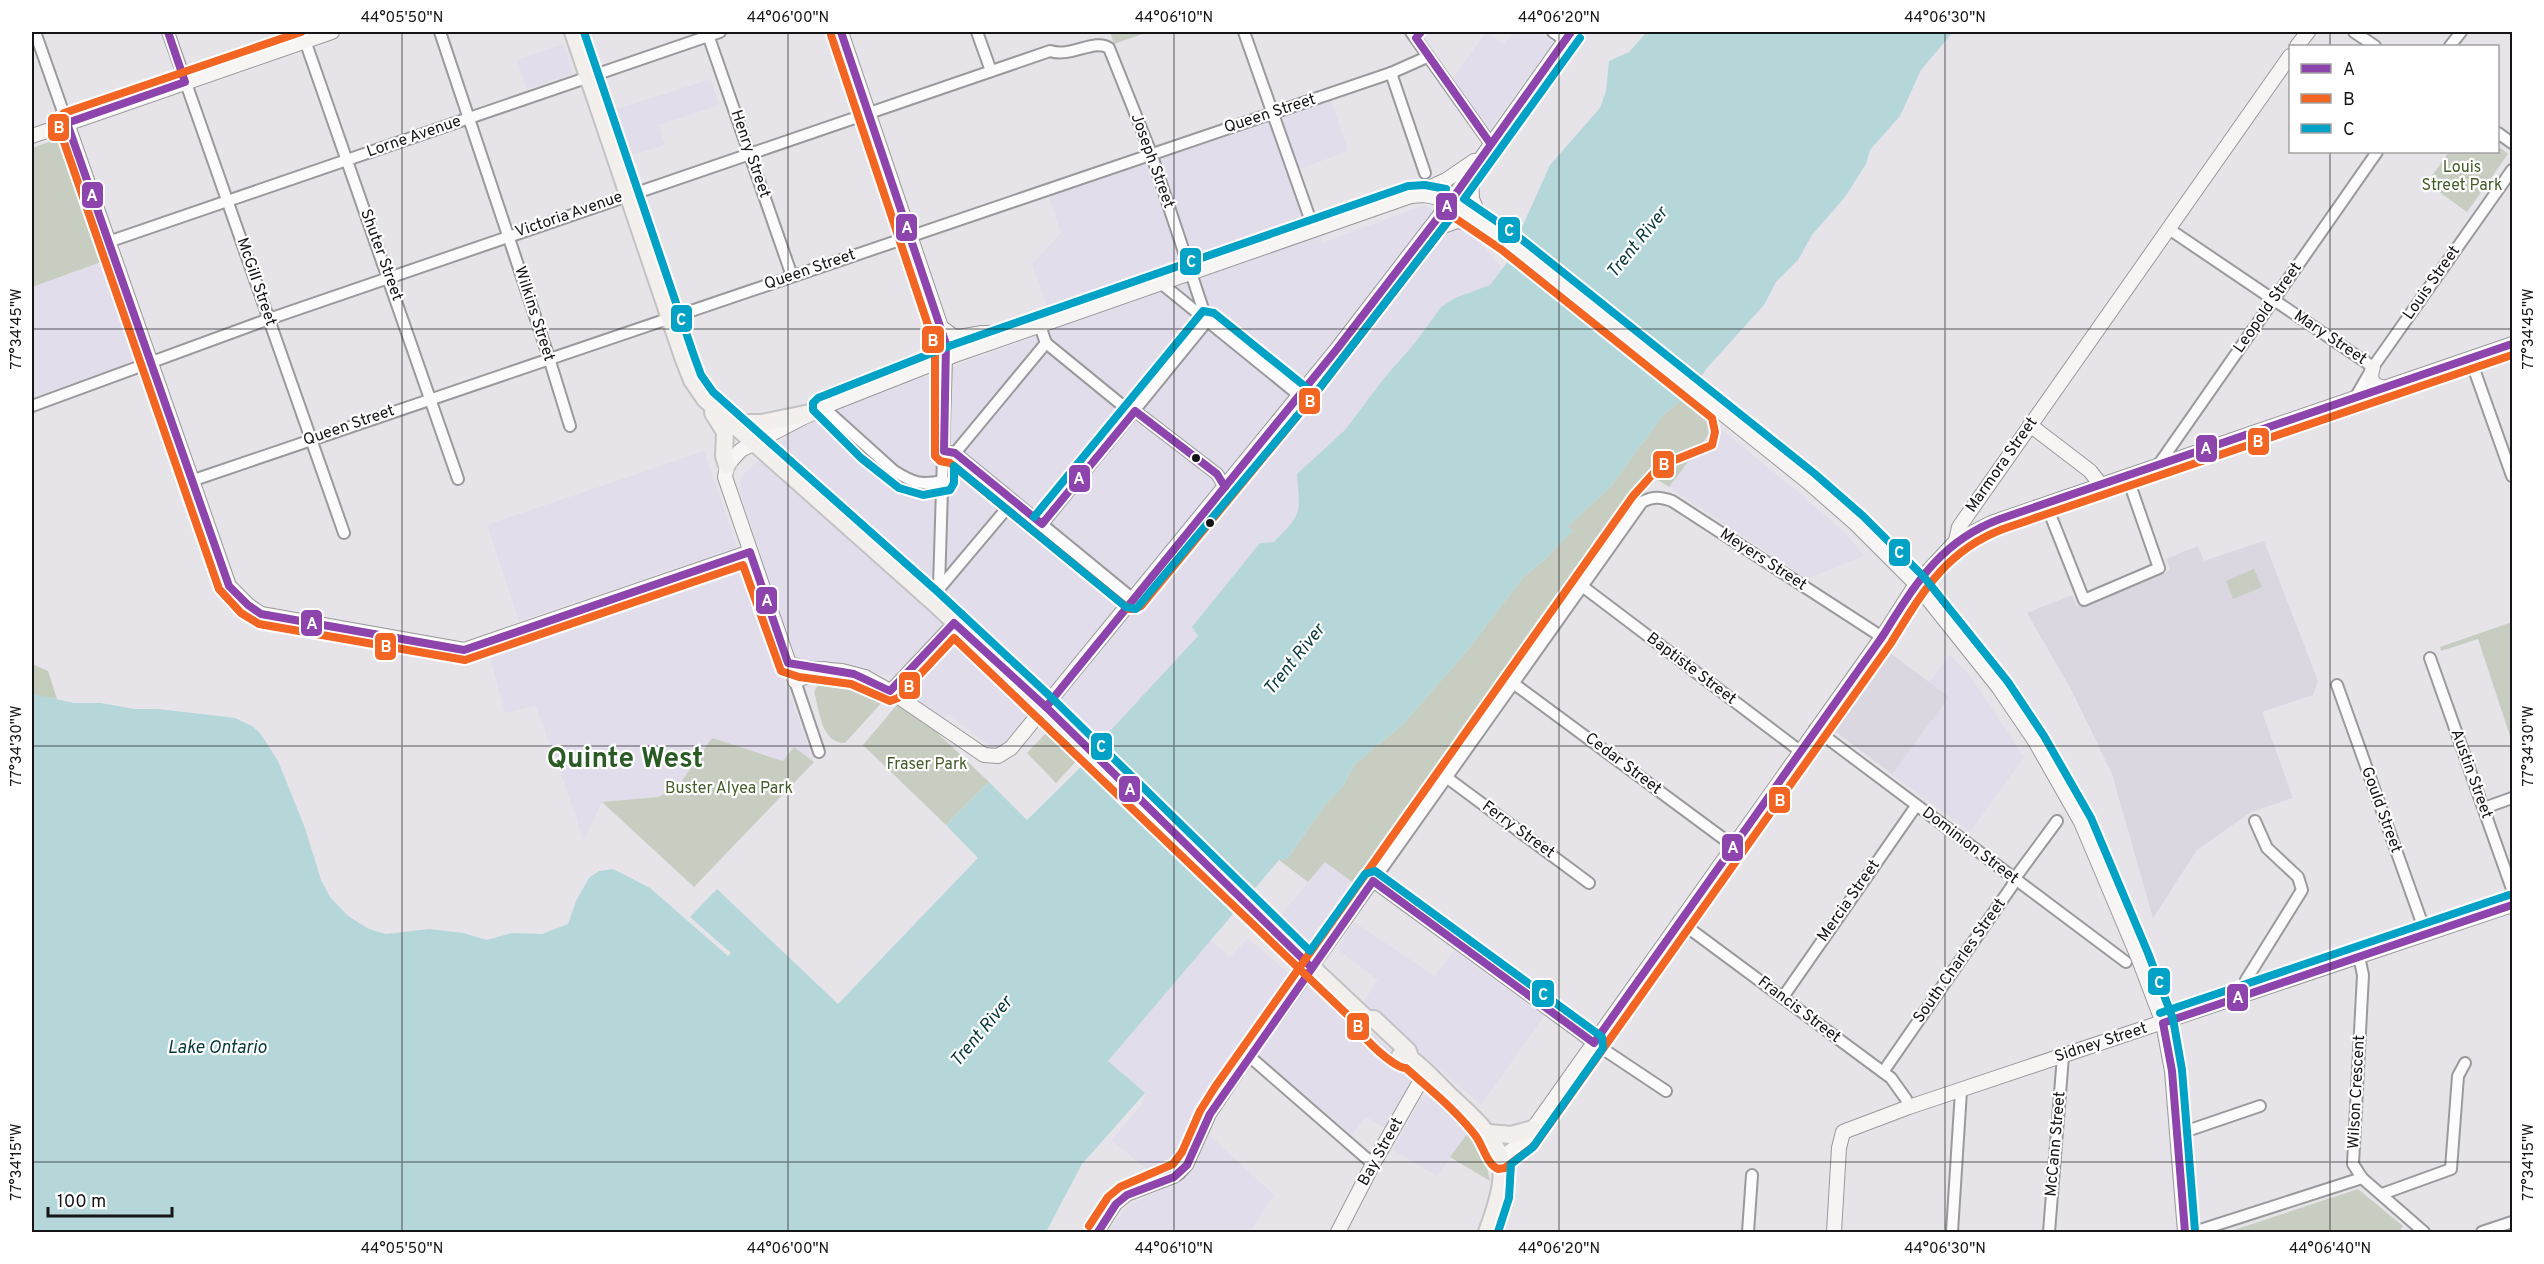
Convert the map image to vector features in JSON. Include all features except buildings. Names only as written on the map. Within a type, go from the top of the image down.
[{"type":"main road","points":[[573,32],[692,380],[725,432],[724,456],[727,465]]},
{"type":"main road","points":[[705,399],[935,594],[954,623],[1046,707],[1279,937],[1367,1019],[1368,1026],[1402,1058],[1410,1058],[1489,1133],[1495,1143],[1502,1171],[1500,1199],[1487,1233]]},
{"type":"main road","points":[[732,423],[762,423],[816,410]]},
{"type":"main road","points":[[1489,1133],[1505,1135],[1533,1129]]},
{"type":"street","points":[[35,32],[229,586],[248,605],[261,614],[464,650],[750,552]]},
{"type":"street","name":"McGill Street","points":[[168,32],[344,533]]},
{"type":"street","points":[[32,135],[185,82],[303,36],[332,32]]},
{"type":"street","name":"Wilkins Street","points":[[440,32],[570,426]]},
{"type":"street","points":[[841,32],[946,344],[949,452],[944,481],[935,594]]},
{"type":"street","points":[[977,32],[991,71]]},
{"type":"street","points":[[1244,32],[1314,230]]},
{"type":"street","points":[[788,663],[803,668],[825,669],[865,677],[890,691],[984,755],[998,756],[1011,748],[1300,396],[1428,232],[1568,36],[1553,32]]},
{"type":"street","points":[[2298,45],[2308,32]]},
{"type":"street","points":[[2354,32],[2374,45]]},
{"type":"street","points":[[2451,45],[2461,32]]},
{"type":"street","name":"Lorne Avenue","points":[[108,242],[712,33]]},
{"type":"street","name":"Henry Street","points":[[712,33],[792,276]]},
{"type":"street","points":[[1416,34],[1427,57],[1490,143]]},
{"type":"street","name":"Shuter Street","points":[[303,36],[390,279],[458,479]]},
{"type":"street","name":"Victoria Avenue","points":[[32,406],[269,319],[1050,51],[1060,54],[1100,44],[1109,48]]},
{"type":"street","name":"Joseph Street","points":[[1109,48],[1151,153],[1207,321]]},
{"type":"street","name":"Queen Street","points":[[191,481],[1151,153],[1391,74],[1427,57]]},
{"type":"street","name":"Marmora Street","points":[[1500,1159],[1518,1148],[1533,1129],[1732,845],[1882,637],[1916,584],[1956,541],[1959,527],[2289,57]]},
{"type":"street","points":[[1391,74],[1425,174]]},
{"type":"street","points":[[2499,134],[2512,143]]},
{"type":"street","name":"Leopold Street","points":[[2160,464],[2376,153]]},
{"type":"street","points":[[819,752],[725,477],[727,465],[741,450],[816,410],[946,359],[1411,196],[1446,180],[1481,156]]},
{"type":"street","name":"Louis Street","points":[[2355,398],[2373,367],[2512,170]]},
{"type":"street","points":[[1471,172],[1472,199],[1484,226]]},
{"type":"street","points":[[1411,196],[1435,196],[1450,202],[1508,242],[1808,482],[1856,524],[1916,584],[2005,696],[2035,741],[2068,798],[2111,890],[2163,1023],[2172,1071],[2185,1233]]},
{"type":"street","points":[[1428,232],[1457,221],[1484,226]]},
{"type":"street","name":"Mary Street","points":[[2169,229],[2373,367]]},
{"type":"street","points":[[1162,284],[1300,396]]},
{"type":"street","points":[[1042,524],[1207,321]]},
{"type":"street","points":[[1040,326],[1046,343],[1128,410],[1135,411],[1217,474],[1225,487]]},
{"type":"street","points":[[941,327],[953,336],[959,337],[982,333],[1019,333]]},
{"type":"street","points":[[949,452],[1046,343]]},
{"type":"street","points":[[1956,541],[1991,523],[2101,484],[2512,344]]},
{"type":"street","points":[[2470,358],[2512,476]]},
{"type":"street","points":[[2373,367],[2370,375],[2372,381],[2376,386],[2385,388]]},
{"type":"street","points":[[816,410],[900,475],[918,484],[944,481]]},
{"type":"street","points":[[2030,425],[2090,471],[2101,484]]},
{"type":"street","points":[[949,452],[1133,599]]},
{"type":"street","points":[[2046,504],[2084,600],[2157,571],[2159,565],[2127,476]]},
{"type":"street","name":"Meyers Street","points":[[1582,586],[1642,502],[1658,497],[1672,501],[1882,637]]},
{"type":"street","points":[[935,594],[1013,501]]},
{"type":"street","points":[[1098,1233],[1116,1204],[1127,1195],[1174,1177],[1187,1165],[1210,1114],[1249,1056],[1582,586]]},
{"type":"street","name":"Baptiste Street","points":[[1582,586],[1800,751]]},
{"type":"street","points":[[890,691],[954,623]]},
{"type":"street","name":"Austin Street","points":[[2430,658],[2512,889]]},
{"type":"street","points":[[795,681],[825,669]]},
{"type":"street","name":"Cedar Street","points":[[1513,683],[1732,845]]},
{"type":"street","name":"Gould Street","points":[[2337,685],[2426,934]]},
{"type":"street","name":"Dominion Street","points":[[1815,729],[2126,962]]},
{"type":"street","name":"Ferry Street","points":[[1446,777],[1589,882]]},
{"type":"street","points":[[2484,808],[2512,798]]},
{"type":"street","name":"Mercia Street","points":[[1782,997],[1916,806]]},
{"type":"street","name":"South Charles Street","points":[[1883,1072],[2057,820]]},
{"type":"street","points":[[2244,996],[2246,980],[2302,890],[2298,877],[2267,848],[2254,821]]},
{"type":"street","points":[[1373,881],[1594,1043],[1666,1091]]},
{"type":"street","name":"Sidney Street","points":[[1834,1233],[1839,1149],[1843,1132],[1909,1107],[2512,905]]},
{"type":"street","name":"Francis Street","points":[[1679,921],[1883,1072],[1897,1084],[1909,1107]]},
{"type":"street","name":"Wilson Crescent","points":[[2360,957],[2363,975],[2353,1164],[2362,1178]]},
{"type":"street","points":[[1249,1056],[1373,1164]]},
{"type":"street","name":"McCann Street","points":[[2049,1233],[2063,1056]]},
{"type":"street","points":[[2382,1194],[2451,1169],[2458,1076],[2465,1063]]},
{"type":"street","name":"Bay Street","points":[[1338,1233],[1373,1164],[1425,1073]]},
{"type":"street","points":[[1952,1233],[1961,1091]]},
{"type":"street","points":[[2178,1134],[2260,1106]]},
{"type":"street","points":[[1748,1233],[1752,1175]]},
{"type":"street","points":[[2194,1233],[2362,1178],[2424,1233]]},
{"type":"street","points":[[2482,1233],[2512,1222]]},
{"type":"shaded area","points":[[1486,32],[1504,44],[1514,32],[1539,32],[1553,43],[1490,129],[1451,81]]},
{"type":"shaded area","points":[[563,44],[573,73],[527,89],[517,60]]},
{"type":"shaded area","points":[[711,79],[719,105],[659,125],[665,145],[628,156],[611,111]]},
{"type":"shaded area","points":[[1331,100],[1348,151],[1297,170],[1322,243],[1424,205],[1472,233],[1503,269],[1490,286],[1455,298],[1385,377],[1345,430],[1298,474],[1300,511],[1296,519],[1274,542],[1260,544],[1192,627],[1199,635],[1102,741],[1051,693],[997,751],[947,714],[942,722],[893,676],[777,659],[814,762],[794,747],[784,761],[712,738],[678,788],[658,797],[602,802],[583,842],[577,819],[536,706],[505,713],[488,650],[762,558],[739,489],[742,475],[781,440],[822,414],[896,385],[925,377],[1055,329],[1032,264],[1061,233],[1049,196]]},
{"type":"shaded area","points":[[104,261],[139,360],[32,398],[32,287]]},
{"type":"shaded area","points":[[1716,425],[1846,534],[1864,556],[1807,579],[1669,487]]},
{"type":"shaded area","points":[[704,451],[737,547],[519,621],[487,525]]},
{"type":"shaded area","points":[[2264,541],[2318,681],[2313,695],[2262,712],[2293,798],[2251,812],[2197,850],[2153,918],[2112,774],[2072,691],[2027,613],[2072,595],[2077,606],[2170,570],[2166,559],[2198,546],[2204,561]]},
{"type":"shaded area","points":[[1886,650],[1949,697],[1892,774],[1831,728]]},
{"type":"shaded area","points":[[1950,655],[1970,676],[2024,757],[1970,832],[1892,774],[1949,697],[1929,682]]},
{"type":"shaded area","points":[[1325,862],[1359,887],[1313,953],[1277,920]]},
{"type":"shaded area","points":[[1354,922],[1435,976],[1454,951],[1544,1016],[1481,1105],[1363,1002],[1378,980],[1337,949]]},
{"type":"shaded area","points":[[1248,938],[1295,979],[1208,1104],[1185,1162],[1159,1179],[1111,1140],[1142,1104],[1145,1094],[1107,1062],[1210,940],[1230,957]]},
{"type":"shaded area","points":[[1310,979],[1418,1074],[1386,1129],[1366,1117],[1352,1135],[1258,1055]]},
{"type":"shaded area","points":[[1433,1096],[1470,1130],[1437,1176],[1393,1150],[1422,1097]]},
{"type":"shaded area","points":[[1206,1132],[1274,1195],[1250,1232],[1106,1232],[1129,1205],[1187,1177]]},
{"type":"green space","points":[[1110,32],[1148,32],[1114,44]]},
{"type":"green space","points":[[60,138],[104,261],[32,287],[32,148]]},
{"type":"green space","name":"Louis Street Park","points":[[2499,147],[2508,154],[2467,212],[2427,183],[2448,153],[2499,153]]},
{"type":"green space","points":[[1689,394],[1704,407],[1700,413],[1716,425],[1669,487],[1649,474],[1359,887],[1325,862],[1308,882],[1279,860],[1287,859],[1325,805],[1343,786],[1355,764],[1402,725],[1466,652],[1523,577],[1544,560],[1572,531],[1568,526],[1611,486],[1663,415]]},
{"type":"green space","points":[[2254,569],[2262,587],[2233,599],[2226,581]]},
{"type":"green space","points":[[2512,622],[2512,742],[2478,639],[2441,651],[2440,647]]},
{"type":"green space","points":[[32,664],[48,671],[57,699],[32,695]]},
{"type":"green space","points":[[832,676],[876,689],[885,699],[845,743],[837,742],[826,732],[814,692],[818,684]]},
{"type":"green space","name":"Fraser Park","points":[[902,699],[989,782],[946,825],[863,745]]},
{"type":"green space","points":[[1051,728],[1082,755],[1056,783],[1027,753]]},
{"type":"green space","name":"Buster Alyea Park","points":[[712,738],[783,761],[794,747],[814,762],[694,887],[602,802],[658,797],[677,788]]},
{"type":"green space","points":[[1470,1130],[1484,1154],[1490,1181],[1450,1157]]},
{"type":"green space","points":[[2358,1189],[2403,1226],[2399,1232],[2228,1232]]},
{"type":"water","name":"Lake Ontario","points":[[1647,32],[1953,32],[1921,70],[1900,116],[1870,150],[1866,164],[1845,197],[1812,235],[1798,260],[1776,282],[1764,305],[1707,368],[1689,394],[1663,415],[1611,486],[1568,526],[1572,531],[1544,560],[1523,577],[1466,652],[1402,725],[1355,764],[1343,786],[1325,805],[1287,859],[1279,860],[1108,1061],[1145,1093],[1082,1164],[1046,1232],[32,1232],[32,694],[74,703],[101,703],[134,709],[158,709],[235,718],[252,726],[260,733],[278,761],[305,828],[321,880],[330,897],[348,916],[369,929],[386,934],[429,929],[463,933],[487,940],[512,933],[542,934],[568,924],[576,901],[589,878],[599,871],[613,869],[650,888],[728,956],[731,953],[690,917],[717,889],[838,1004],[978,858],[946,825],[989,782],[1027,820],[1088,760],[1086,757],[1198,636],[1192,627],[1260,543],[1274,542],[1295,518],[1299,506],[1297,474],[1345,430],[1441,307],[1455,298],[1490,285],[1519,247],[1520,232],[1550,165],[1600,108],[1606,91],[1609,61],[1629,52]]},
{"type":"transit line","name":"A","points":[[168,32],[185,82],[67,123],[229,586],[248,605],[261,614],[464,650],[750,552],[788,663],[854,674],[890,691],[954,623],[1046,707],[1311,967]]},
{"type":"transit line","name":"B","points":[[301,32],[64,113],[57,122],[219,589],[241,613],[259,624],[465,660],[743,565],[781,671],[799,677],[851,684],[890,701],[898,698],[954,638],[1357,1024],[1364,1036],[1378,1050],[1394,1063],[1406,1068],[1451,1108],[1475,1135],[1491,1163],[1498,1169],[1505,1168],[1534,1146],[1891,643],[1913,607],[1937,576],[1965,549],[2003,529],[2512,355]]},
{"type":"transit line","name":"C","points":[[584,32],[693,353],[701,375],[713,392],[938,592],[1053,699],[1310,951],[1365,874],[1375,871],[1602,1037],[1603,1048],[1533,1147],[1511,1164],[1509,1198],[1498,1232]]},
{"type":"transit line","name":"A","points":[[841,32],[946,344],[944,451],[955,453],[1042,524],[1135,411],[1217,474],[1225,487]]},
{"type":"transit line","name":"A","points":[[1421,32],[1416,38],[1490,143]]},
{"type":"transit line","name":"A","points":[[1046,707],[1337,349],[1450,202],[1571,32]]},
{"type":"transit line","name":"B","points":[[831,35],[935,346],[935,456],[940,461],[950,463],[1129,609],[1141,606],[1308,403],[1452,216],[1502,250],[1712,418],[1715,432],[1712,445],[1660,466],[1633,496],[1215,1087],[1200,1111],[1182,1152],[1173,1164],[1120,1187],[1108,1197],[1089,1226]]},
{"type":"transit line","name":"C","points":[[1580,38],[1464,199],[1515,234],[1815,474],[1863,516],[1924,577],[2008,682],[2044,736],[2091,818],[2173,1019],[2182,1070],[2195,1231]]},
{"type":"transit line","name":"C","points":[[1446,189],[1425,185],[1408,186],[952,345],[818,398],[813,403],[813,410],[861,458],[899,488],[923,495],[950,490],[954,483],[954,466],[1126,607],[1136,609],[1308,403],[1452,216]]},
{"type":"transit line","name":"C","points":[[1034,517],[1203,311],[1214,313],[1307,388]]},
{"type":"transit line","name":"A","points":[[1098,1232],[1116,1204],[1127,1195],[1174,1177],[1187,1165],[1210,1114],[1373,881],[1594,1043],[1918,583],[1931,567],[1960,540],[2000,519],[2512,344]]},
{"type":"transit line","name":"C","points":[[2160,1013],[2509,895]]},
{"type":"transit line","name":"A","points":[[2185,1232],[2172,1071],[2163,1023],[2512,905]]},
{"type":"district","name":"Quinte West","points":[[625,760]]},
{"type":"water label","name":"Trent River","points":[[1638,243]]},
{"type":"water label","name":"Trent River","points":[[1295,660]]},
{"type":"water label","name":"Trent River","points":[[982,1032]]}]
